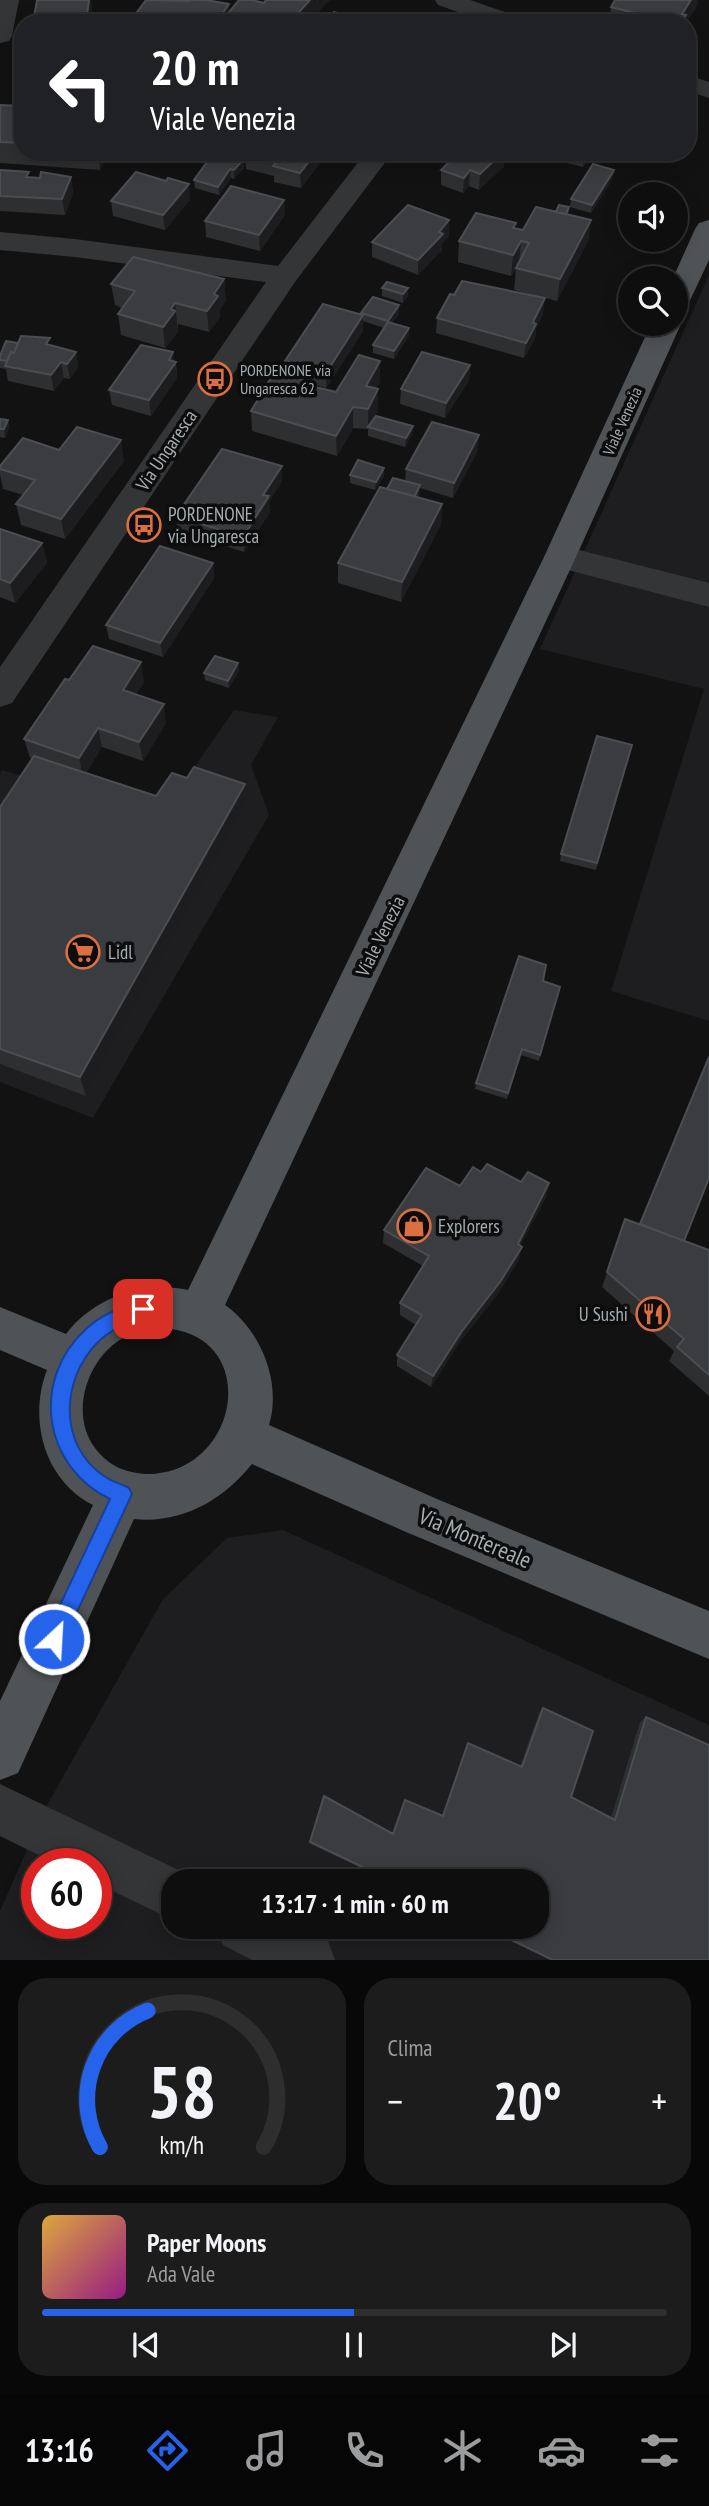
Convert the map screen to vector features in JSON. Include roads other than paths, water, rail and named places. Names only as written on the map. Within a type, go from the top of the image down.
[{"type":"main road","points":[[688,276],[709,229]]},
{"type":"main road","name":"Viale Venezia","points":[[199,1314],[561,557],[661,336]]},
{"type":"main road","points":[[172,1307],[199,1314],[223,1329],[241,1351],[251,1378],[252,1408],[243,1437],[228,1462],[205,1482],[169,1495],[150,1498],[122,1494],[97,1483],[78,1463],[64,1439],[60,1413],[62,1385],[73,1359],[91,1336],[115,1319],[143,1309],[172,1307]]},
{"type":"main road","points":[[0,1328],[73,1359]]},
{"type":"main road","name":"Via Montereale","points":[[243,1437],[422,1516],[709,1635]]},
{"type":"main road","points":[[0,1755],[122,1494]]},
{"type":"street","points":[[0,36],[8,0]]},
{"type":"street","points":[[447,0],[500,14]]},
{"type":"street","name":"Via Ungaresca","points":[[0,694],[285,276],[373,161]]},
{"type":"street","points":[[0,241],[75,248],[285,276]]},
{"type":"street","points":[[561,557],[709,595]]},
{"type":"street","points":[[0,1809],[161,1888]]},
{"type":"street","points":[[266,1939],[309,1960]]},
{"type":"place","name":"PORDENONE via Ungaresca 62","points":[[215,379]]},
{"type":"place","name":"PORDENONE via Ungaresca","points":[[144,525]]},
{"type":"place","name":"Lidl","points":[[83,952]]},
{"type":"place","name":"Explorers","points":[[414,1226]]},
{"type":"place","name":"U Sushi","points":[[653,1314]]}]
